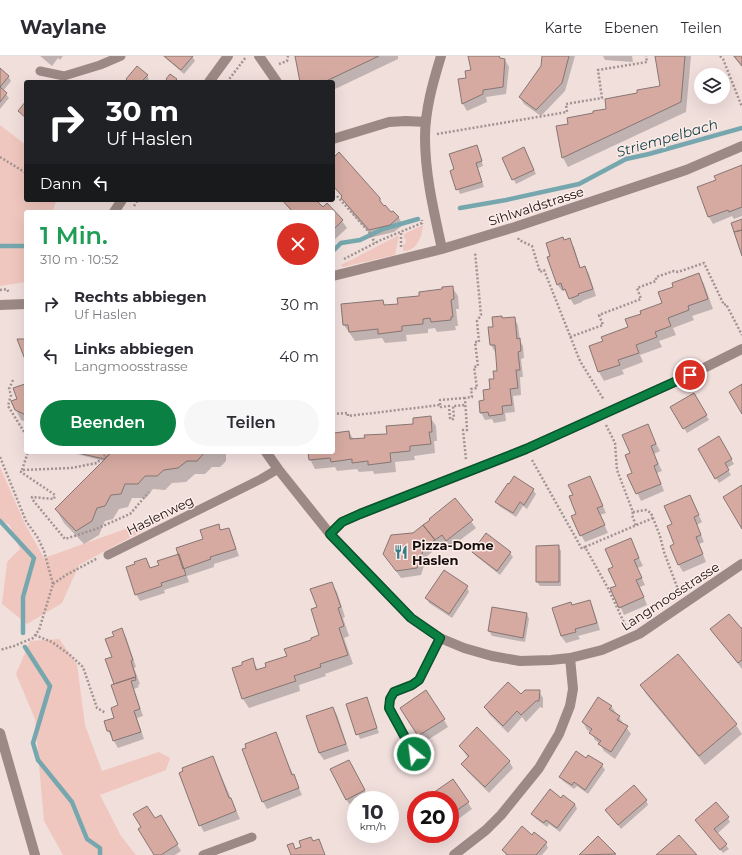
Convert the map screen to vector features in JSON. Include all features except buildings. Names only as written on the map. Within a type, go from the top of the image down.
[{"type":"street","points":[[210,80],[228,56]]},
{"type":"street","points":[[260,56],[276,80]]},
{"type":"street","points":[[440,56],[434,77],[425,136],[426,165],[442,249]]},
{"type":"street","points":[[335,138],[389,122],[406,120],[426,122]]},
{"type":"street","name":"Sihlwaldstrasse","points":[[335,276],[442,249],[551,216],[686,170],[742,146]]},
{"type":"street","points":[[0,305],[24,304]]},
{"type":"street","points":[[330,534],[342,522],[526,449],[690,375],[742,349]]},
{"type":"street","name":"Langmoosstrasse","points":[[267,454],[330,534],[411,618],[440,638],[464,648],[492,656],[520,661],[551,660],[570,658],[602,650],[631,638],[742,564]]},
{"type":"street","points":[[454,855],[486,830],[501,815],[539,768],[560,734],[570,706],[573,689],[570,658]]},
{"type":"street","points":[[0,734],[35,855]]},
{"type":"lane","points":[[40,71],[64,76],[100,65],[121,56]]},
{"type":"lane","name":"Haslenweg","points":[[108,555],[261,479],[278,469]]},
{"type":"lane","points":[[421,765],[389,708],[390,699],[394,692],[412,685],[419,680],[440,638]]},
{"type":"lane","points":[[203,855],[252,837]]},
{"type":"path","points":[[425,136],[567,112],[566,104],[602,98],[598,70],[648,62],[646,56]]},
{"type":"path","points":[[720,56],[723,59],[742,107]]},
{"type":"path","points":[[229,80],[245,59]]},
{"type":"path","points":[[0,157],[24,172]]},
{"type":"path","points":[[335,196],[337,196],[369,232],[375,243]]},
{"type":"path","points":[[342,261],[375,243],[422,223]]},
{"type":"path","points":[[440,405],[440,400],[472,397],[471,389],[477,388],[474,366],[478,366],[475,342],[479,342],[477,321],[481,315],[475,250],[472,240]]},
{"type":"path","points":[[519,240],[532,246],[540,272],[544,270],[580,361],[606,413],[615,443],[616,470],[633,512],[632,515],[636,526]]},
{"type":"path","points":[[570,337],[603,325],[599,315],[640,299],[637,288],[656,282],[656,277],[704,264],[724,305],[726,304],[742,335]]},
{"type":"path","points":[[0,290],[7,289],[10,293]]},
{"type":"path","points":[[13,380],[9,389],[11,395],[8,406],[24,432]]},
{"type":"path","points":[[465,398],[468,430],[463,430],[466,462],[469,471]]},
{"type":"path","points":[[335,414],[348,413],[348,416],[440,405],[441,407],[449,406],[450,418],[452,420],[454,418],[453,406],[465,405]]},
{"type":"path","points":[[526,449],[582,549],[654,518]]},
{"type":"path","points":[[22,470],[27,454]]},
{"type":"path","points":[[22,470],[71,468],[97,463],[106,454]]},
{"type":"path","points":[[0,457],[26,521],[38,538],[44,551],[53,584],[39,630],[34,637],[14,646],[0,650]]},
{"type":"path","points":[[22,470],[22,472],[55,495],[54,499],[32,497],[32,500],[65,539],[96,529],[130,514],[149,492]]},
{"type":"path","points":[[633,512],[646,510],[651,513],[654,518],[664,552],[680,592],[687,602]]},
{"type":"path","points":[[585,547],[609,590],[631,638]]},
{"type":"path","points":[[53,584],[97,558],[108,555]]},
{"type":"path","points":[[34,637],[52,642],[70,654],[83,667],[97,708],[106,713]]},
{"type":"shaded area","points":[[0,125],[24,143],[24,202],[56,202],[54,210],[24,210],[24,282],[0,286]]},
{"type":"shaded area","points":[[423,225],[420,238],[415,246],[412,249],[403,251],[403,244],[405,244],[406,240],[404,238],[404,234]]},
{"type":"shaded area","points":[[399,235],[395,255],[343,267],[341,265]]},
{"type":"shaded area","points":[[0,467],[25,524],[44,558],[187,507],[79,565],[62,603],[27,624],[2,604],[7,562],[20,549],[9,524],[0,522]]},
{"type":"shaded area","points":[[59,639],[77,664],[85,725],[102,771],[159,752],[170,758],[166,770],[100,795],[121,836],[136,855],[63,855],[44,821],[35,719],[16,674],[30,641]]},
{"type":"waterway","name":"Striempelbach","points":[[460,208],[506,200],[579,184],[626,159],[742,128]]},
{"type":"waterway","name":"Striempelbach","points":[[335,249],[341,243],[360,240],[383,229],[418,219]]},
{"type":"waterway","name":"Striempelbach","points":[[0,246],[24,246]]},
{"type":"waterway","points":[[0,521],[34,558],[23,597],[23,633]]},
{"type":"waterway","points":[[25,647],[50,686],[33,743],[38,760],[72,802],[87,839],[100,848],[100,855]]},
{"type":"place","name":"Pizza-Dome Haslen","points":[[401,552]]},
{"type":"route","points":[[414,754],[389,708],[390,699],[394,692],[412,685],[419,680],[440,638],[411,618],[330,534],[342,522],[360,514],[526,449],[690,375]]}]
